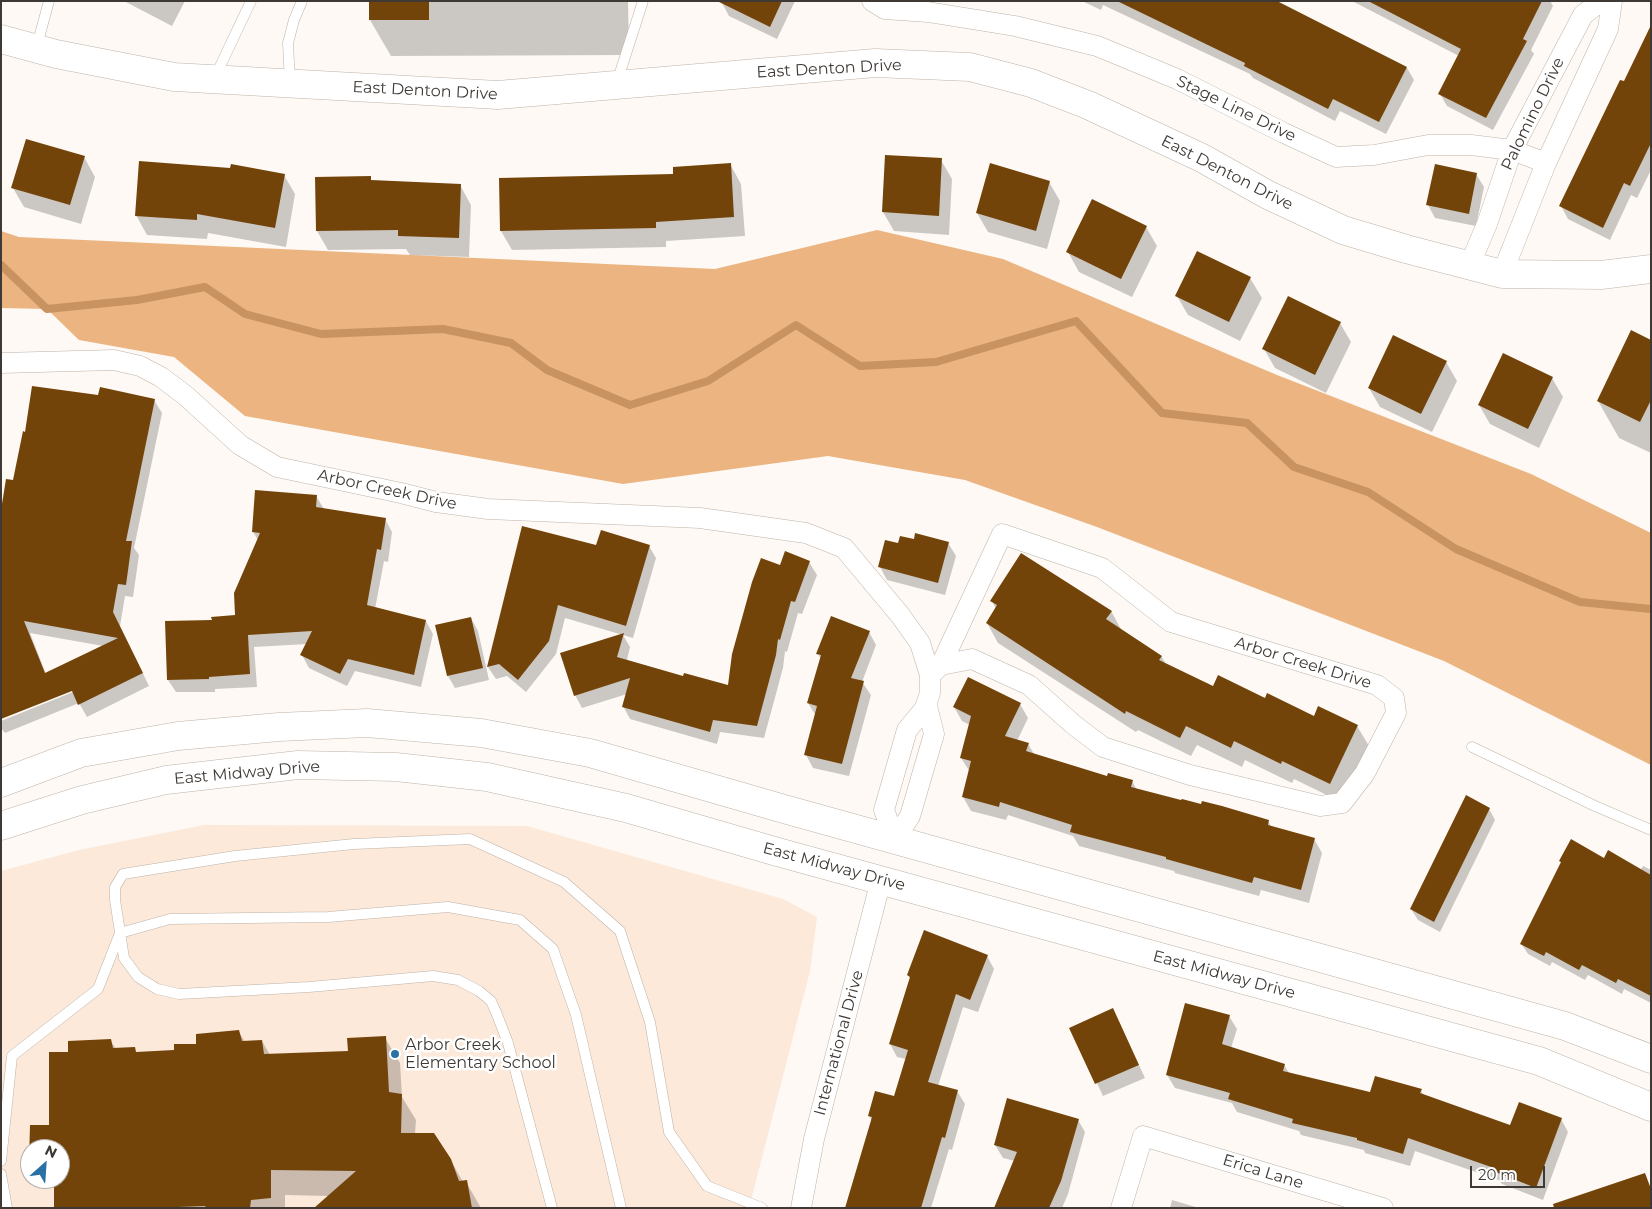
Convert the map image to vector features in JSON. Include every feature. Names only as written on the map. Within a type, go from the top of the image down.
[{"type":"main road","name":"East Denton Drive","points":[[1,39],[56,54],[174,77],[498,95],[875,63],[970,68],[1031,82],[1088,105],[1202,158],[1268,195],[1343,230],[1406,249],[1470,264],[1502,274],[1602,275],[1651,269]]},
{"type":"main road","points":[[1,783],[81,753],[178,736],[279,727],[367,723],[481,733],[590,753],[1565,1026],[1651,1059]]},
{"type":"main road","name":"East Midway Drive","points":[[1,826],[82,800],[166,780],[298,765],[396,767],[488,777],[626,808],[1539,1061],[1651,1107]]},
{"type":"main road","points":[[881,880],[895,839]]},
{"type":"street","name":"Stage Line Drive","points":[[872,1],[884,9],[928,12],[1014,26],[1097,46],[1177,79],[1336,157],[1374,155],[1428,145],[1471,145],[1512,150],[1546,163]]},
{"type":"street","name":"Palomino Drive","points":[[1470,264],[1487,224],[1512,150],[1583,15],[1601,1]]},
{"type":"street","name":"Palomino Drive","points":[[1502,274],[1546,163],[1608,29],[1612,1]]},
{"type":"street","name":"Arbor Creek Drive","points":[[1,363],[114,360],[140,366],[160,377],[186,396],[240,445],[277,467],[436,502],[488,508],[700,518],[806,532],[844,548],[867,574],[920,642],[935,670]]},
{"type":"street","name":"Arbor Creek Drive","points":[[1002,534],[1102,568],[1171,622],[1377,685],[1394,698],[1396,713],[1365,772],[1342,804],[1320,806],[1190,775],[1103,747],[1074,726],[1029,685],[972,659],[935,670],[1002,534]]},
{"type":"street","points":[[895,839],[884,810],[907,730],[925,708],[935,670]]},
{"type":"street","points":[[895,839],[910,816],[934,734],[927,706],[925,708]]},
{"type":"street","name":"International Drive","points":[[801,1208],[814,1139],[881,880]]},
{"type":"street","name":"Erica Lane","points":[[1121,1208],[1143,1136],[1383,1208]]},
{"type":"lane","points":[[36,49],[48,1]]},
{"type":"lane","points":[[214,79],[251,1]]},
{"type":"lane","points":[[290,83],[288,43],[294,20],[302,1]]},
{"type":"lane","points":[[616,85],[643,1]]},
{"type":"lane","points":[[1472,747],[1595,806],[1651,830]]},
{"type":"lane","points":[[552,1208],[508,1042],[491,1002],[479,991],[458,980],[433,976],[309,987],[178,994],[157,989],[138,977],[124,958],[115,900],[115,887],[123,874],[235,856],[354,844],[470,839],[564,882],[620,931],[650,1022],[669,1132],[706,1186],[762,1208]]},
{"type":"lane","points":[[120,934],[170,919],[328,917],[448,907],[520,920],[553,949],[576,1015],[621,1208]]},
{"type":"lane","points":[[1,1161],[12,1056],[98,989],[120,934]]},
{"type":"lane","points":[[1,1174],[7,1208]]},
{"type":"shaded area","points":[[877,230],[1003,259],[1277,375],[1531,474],[1651,533],[1651,765],[1444,661],[1097,527],[965,480],[828,456],[623,484],[245,416],[174,357],[79,340],[47,309],[1,308],[1,231],[19,237],[715,269]]},
{"type":"shaded area","name":"Arbor Creek Elementary School","points":[[204,825],[527,826],[783,899],[817,917],[810,971],[749,1208],[1,1208],[1,871],[79,850]]},
{"type":"building","points":[[369,1],[429,1],[429,20],[369,20]]},
{"type":"building","points":[[717,1],[782,1],[770,27]]},
{"type":"building","points":[[1117,1],[1277,1],[1407,67],[1379,122],[1333,99],[1328,109],[1244,66],[1245,63]]},
{"type":"building","points":[[1368,1],[1542,1],[1523,39],[1527,41],[1486,118],[1438,94],[1461,49]]},
{"type":"building","points":[[1651,25],[1651,143],[1630,186],[1624,183],[1603,228],[1559,206],[1620,80],[1624,81]]},
{"type":"building","points":[[26,139],[85,156],[70,205],[11,188]]},
{"type":"building","points":[[885,155],[942,158],[939,216],[882,212]]},
{"type":"building","points":[[139,161],[230,168],[231,164],[285,174],[275,228],[197,214],[197,220],[135,216]]},
{"type":"building","points":[[731,163],[734,217],[656,222],[656,228],[500,231],[499,178],[673,174],[673,167]]},
{"type":"building","points":[[990,163],[1050,181],[1036,231],[976,213]]},
{"type":"building","points":[[1435,164],[1477,173],[1469,214],[1426,205]]},
{"type":"building","points":[[371,176],[371,180],[461,184],[459,238],[398,236],[398,230],[316,231],[315,177]]},
{"type":"building","points":[[1092,199],[1147,226],[1121,279],[1066,252]]},
{"type":"building","points":[[1197,251],[1251,277],[1229,322],[1175,296]]},
{"type":"building","points":[[1288,296],[1341,322],[1315,375],[1262,349]]},
{"type":"building","points":[[1631,330],[1651,340],[1651,400],[1640,422],[1597,401]]},
{"type":"building","points":[[1393,335],[1447,361],[1421,414],[1368,388]]},
{"type":"building","points":[[1503,353],[1553,377],[1528,429],[1478,405]]},
{"type":"building","points":[[32,386],[98,395],[100,387],[155,399],[126,541],[132,541],[126,585],[118,584],[113,612],[143,673],[78,705],[72,691],[1,719],[1,510],[6,479],[13,480],[23,431],[25,432]],"holes":[[[24,621],[118,638],[45,673]]]},
{"type":"building","points":[[255,490],[317,495],[316,507],[386,518],[381,550],[377,549],[367,605],[426,620],[414,675],[348,659],[340,674],[300,655],[312,631],[248,635],[250,674],[209,677],[209,679],[167,680],[165,621],[212,620],[211,617],[235,615],[234,593],[260,533],[252,532]]},
{"type":"building","points":[[522,526],[596,545],[601,530],[650,545],[626,626],[558,605],[549,641],[518,680],[499,664],[487,667]]},
{"type":"building","points":[[915,533],[949,542],[938,583],[878,567],[885,540],[898,543],[900,536],[914,539]]},
{"type":"building","points":[[785,551],[810,561],[795,602],[791,601],[780,640],[778,639],[776,655],[757,726],[713,720],[710,732],[622,707],[630,678],[574,696],[560,653],[624,633],[617,657],[683,676],[684,673],[728,685],[732,654],[752,582],[761,558],[780,565]]},
{"type":"building","points":[[1021,553],[1112,611],[1106,619],[1162,656],[1159,660],[1213,686],[1218,675],[1265,698],[1267,693],[1314,716],[1318,706],[1358,725],[1330,784],[1282,761],[1281,764],[1234,741],[1231,748],[1186,726],[1180,738],[1126,711],[1125,714],[986,623],[997,605],[990,601]]},
{"type":"building","points":[[831,616],[870,631],[851,678],[864,681],[842,764],[804,755],[817,706],[807,703],[821,655],[816,654]]},
{"type":"building","points":[[471,617],[483,668],[447,676],[435,625]]},
{"type":"building","points":[[968,677],[1021,703],[1005,736],[1029,743],[1026,751],[1107,776],[1108,773],[1133,780],[1131,787],[1181,800],[1201,804],[1202,801],[1222,806],[1269,820],[1268,825],[1315,838],[1301,890],[1254,877],[1252,883],[1166,859],[1166,857],[1070,832],[1072,825],[1000,802],[999,807],[962,797],[971,761],[960,758],[971,716],[953,707]]},
{"type":"building","points":[[1466,795],[1490,808],[1434,922],[1410,909]]},
{"type":"building","points":[[1571,839],[1604,858],[1608,850],[1651,875],[1651,996],[1618,979],[1616,983],[1582,965],[1579,970],[1546,952],[1544,956],[1520,944]]},
{"type":"building","points":[[924,930],[988,955],[970,1000],[956,994],[928,1082],[958,1090],[945,1138],[942,1137],[921,1208],[845,1208],[872,1117],[868,1116],[875,1091],[894,1096],[908,1050],[889,1044],[910,977],[907,975]]},
{"type":"building","points":[[1185,1003],[1230,1015],[1222,1044],[1285,1064],[1283,1071],[1370,1092],[1375,1076],[1422,1089],[1420,1093],[1510,1125],[1519,1102],[1562,1118],[1536,1188],[1493,1171],[1494,1168],[1408,1138],[1403,1154],[1357,1140],[1357,1138],[1292,1123],[1293,1119],[1228,1099],[1230,1093],[1166,1075]]},
{"type":"building","points":[[1113,1008],[1139,1065],[1095,1084],[1069,1028]]},
{"type":"building","points":[[239,1030],[242,1041],[262,1040],[264,1054],[348,1051],[347,1038],[386,1036],[389,1092],[402,1094],[401,1133],[434,1133],[451,1159],[459,1181],[467,1180],[472,1208],[314,1208],[356,1171],[271,1170],[271,1198],[251,1200],[250,1208],[206,1208],[205,1206],[54,1208],[54,1189],[70,1189],[70,1139],[30,1139],[30,1125],[49,1125],[49,1052],[68,1052],[68,1041],[111,1039],[113,1048],[135,1047],[136,1052],[174,1050],[174,1044],[196,1044],[196,1034]]},
{"type":"building","points":[[1007,1098],[1079,1119],[1061,1181],[1049,1208],[994,1208],[1017,1152],[994,1145]]},
{"type":"building","points":[[1645,1173],[1651,1189],[1651,1208],[1554,1208],[1553,1204]]},
{"type":"waterway","points":[[1,265],[47,309],[137,300],[205,287],[245,314],[321,334],[443,329],[511,343],[547,370],[630,405],[708,381],[796,325],[860,366],[936,362],[1076,321],[1162,413],[1247,423],[1294,467],[1368,492],[1456,549],[1580,602],[1651,609]]},
{"type":"place","name":"Arbor Creek Elementary School","points":[[395,1054]]}]
